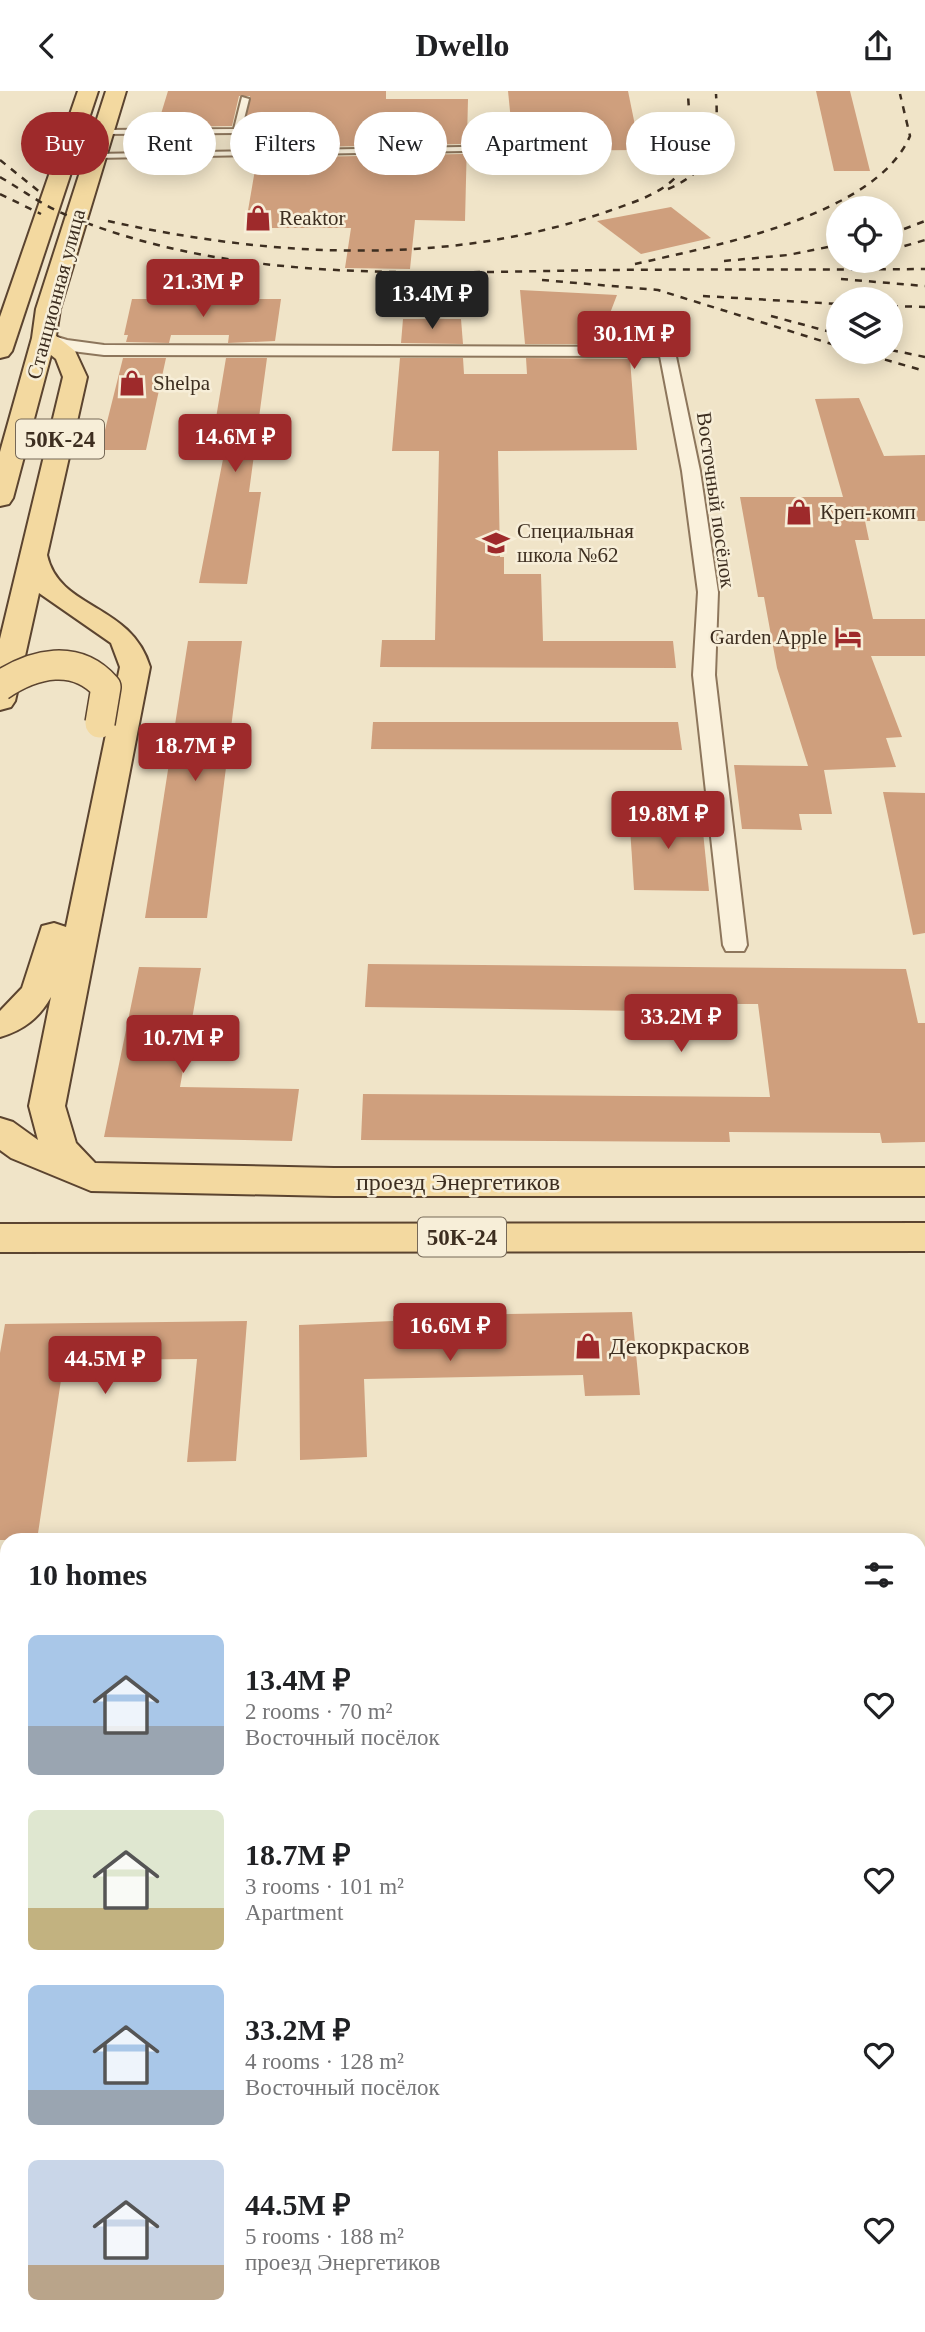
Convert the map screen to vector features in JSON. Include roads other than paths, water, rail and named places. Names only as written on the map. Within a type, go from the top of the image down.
[{"type":"main road","name":"Станционная улица","points":[[0,351],[88,91]]},
{"type":"main road","name":"Станционная улица","points":[[109,113],[116,91]]},
{"type":"main road","name":"Станционная улица","points":[[0,498],[44,338],[48,309],[89,175]]},
{"type":"main road","points":[[0,306],[26,274],[59,273]]},
{"type":"main road","name":"50К-24","points":[[33,552],[75,377],[67,356],[44,338]]},
{"type":"main road","points":[[0,701],[33,552]]},
{"type":"main road","points":[[33,552],[42,579],[69,602],[124,636],[133,650],[135,667],[47,1106],[52,1134],[65,1158],[82,1173]]},
{"type":"main road","points":[[0,686],[33,667],[79,666],[98,675],[106,687],[44,983],[29,1007],[0,1025]]},
{"type":"main road","name":"проезд Энергетиков","points":[[1,1131],[24,1149],[91,1177],[334,1182],[925,1182]]},
{"type":"main road","name":"50К-24","points":[[0,1238],[925,1237]]},
{"type":"street","name":"Восточный посёлок","points":[[44,338],[64,345],[104,350],[668,351],[691,471],[708,591],[704,675],[735,945]]},
{"type":"lane","points":[[109,132],[237,131],[245,99]]},
{"type":"lane","points":[[109,156],[460,149]]},
{"type":"railway","points":[[108,221],[232,243],[358,251],[421,249],[484,242],[546,230],[636,201],[673,180],[688,154],[688,94]]},
{"type":"railway","points":[[668,189],[695,172],[710,152],[716,126],[716,94]]},
{"type":"railway","points":[[635,264],[706,248],[789,223],[829,207],[864,187],[892,164],[910,136],[900,94]]},
{"type":"railway","points":[[0,160],[41,193]]},
{"type":"railway","points":[[0,177],[64,214],[129,237],[196,253],[263,264],[401,272],[925,269]]},
{"type":"railway","points":[[0,194],[41,214]]},
{"type":"railway","points":[[903,229],[925,221]]},
{"type":"railway","points":[[903,246],[925,240]]},
{"type":"railway","points":[[724,261],[788,255],[826,247]]},
{"type":"railway","points":[[841,279],[925,286]]},
{"type":"railway","points":[[542,280],[658,290],[826,342]]},
{"type":"railway","points":[[703,296],[826,303]]},
{"type":"railway","points":[[903,306],[925,307]]},
{"type":"railway","points":[[771,316],[826,331]]},
{"type":"railway","points":[[903,352],[925,357]]},
{"type":"railway","points":[[900,364],[925,371]]},
{"type":"place","name":"Reaktor","points":[[258,218]]},
{"type":"place","name":"Shelpa","points":[[132,383]]},
{"type":"place","name":"Креп-комп","points":[[799,512]]},
{"type":"place","name":"Специальная школа №62","points":[[496,543]]},
{"type":"place","name":"Garden Apple","points":[[848,637]]},
{"type":"place","name":"Декоркрасков","points":[[588,1346]]}]
